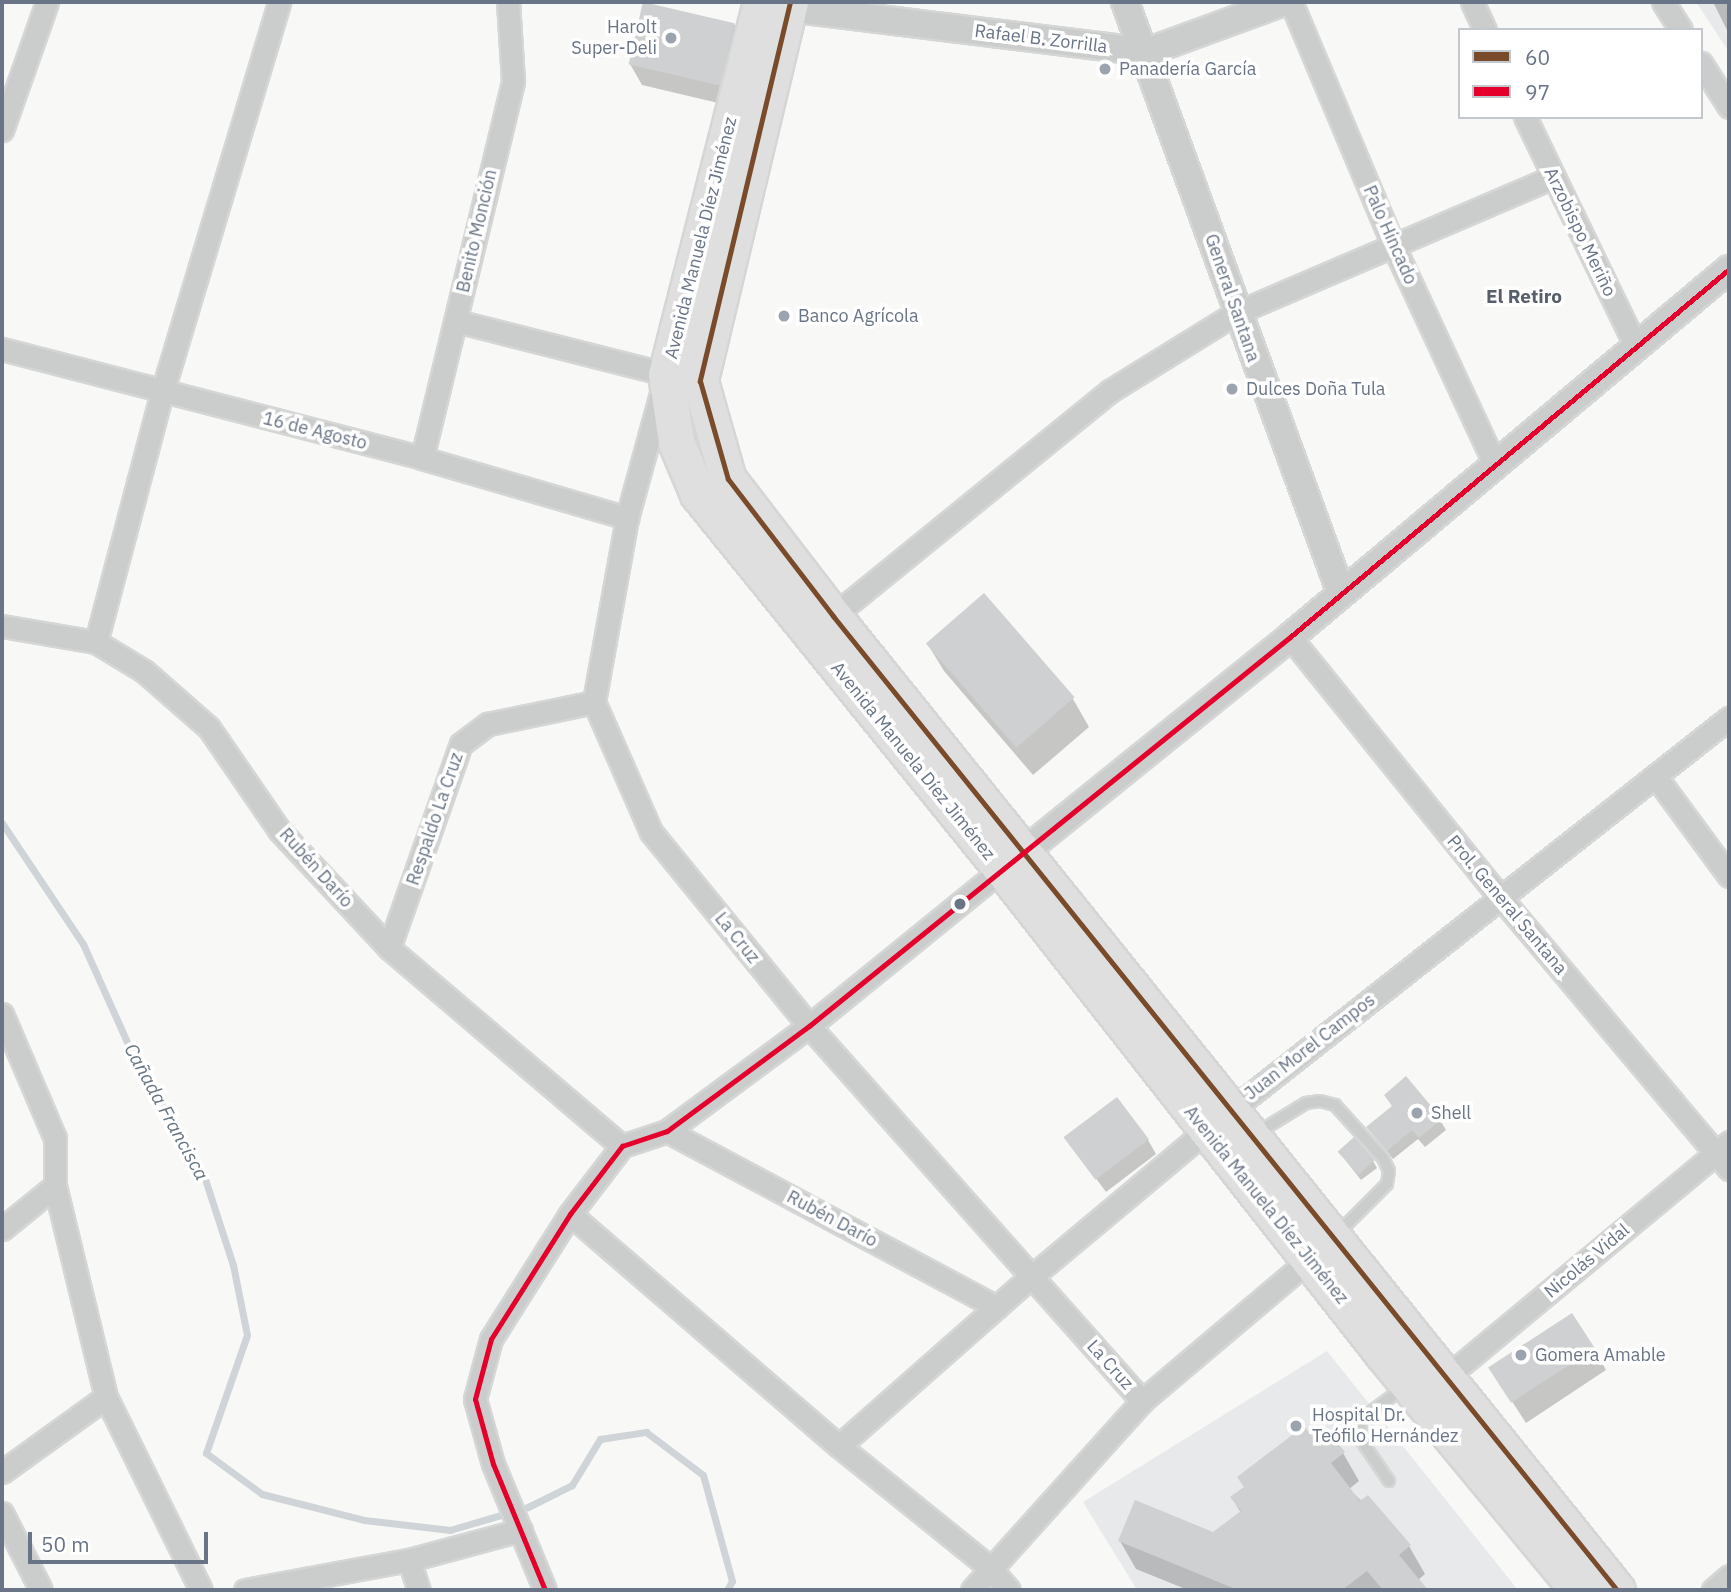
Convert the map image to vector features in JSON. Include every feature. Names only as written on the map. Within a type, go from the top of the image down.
[{"type":"main road","name":"Avenida Manuela Díez Jiménez","points":[[780,4],[666,374],[676,442],[698,494],[1013,860],[1230,1126],[1322,1248],[1408,1385],[1535,1513],[1618,1590]]},
{"type":"main road","name":"Avenida Manuela Díez Jiménez","points":[[780,4],[700,382],[728,479],[1013,860]]},
{"type":"main road","name":"Avenida Manuela Díez Jiménez","points":[[1230,1126],[1322,1248],[1444,1379],[1535,1513],[1578,1590]]},
{"type":"street","points":[[2,130],[47,2]]},
{"type":"street","points":[[96,642],[162,393],[279,2]]},
{"type":"street","name":"Benito Monción","points":[[422,458],[513,81],[508,2]]},
{"type":"street","name":"General Santana","points":[[1125,2],[1147,52],[1236,313],[1341,593]]},
{"type":"street","name":"Rafael B. Zorrilla","points":[[780,4],[1147,52],[1284,2]]},
{"type":"street","name":"Palo Hincado","points":[[1291,2],[1394,247],[1495,466]]},
{"type":"street","points":[[1472,2],[1484,28]]},
{"type":"street","points":[[1663,2],[1680,28]]},
{"type":"street","points":[[1703,66],[1729,107]]},
{"type":"street","name":"Arzobispo Meriño","points":[[1526,119],[1636,347]]},
{"type":"street","points":[[833,617],[1110,391],[1236,313],[1553,177]]},
{"type":"street","points":[[545,1590],[493,1464],[475,1399],[491,1339],[570,1214],[622,1146],[667,1131],[809,1026],[1290,637],[1729,268]]},
{"type":"street","points":[[456,321],[700,382]]},
{"type":"street","name":"16 de Agosto","points":[[2,349],[162,393],[422,458],[626,518]]},
{"type":"street","points":[[594,702],[626,518],[666,374]]},
{"type":"street","name":"Rubén Darío","points":[[2,626],[96,642],[144,671],[209,728],[279,830],[389,948],[622,1146]]},
{"type":"street","name":"Prol. General Santana","points":[[1290,637],[1500,897],[1725,1155]]},
{"type":"street","name":"Respaldo La Cruz","points":[[389,948],[461,744],[488,724],[594,702]]},
{"type":"street","name":"La Cruz","points":[[594,702],[651,832],[809,1026],[1142,1401]]},
{"type":"street","name":"Juan Morel Campos","points":[[839,1446],[1031,1278],[1230,1126],[1500,897],[1729,718]]},
{"type":"street","points":[[1656,777],[1729,876]]},
{"type":"street","points":[[4,1020],[55,1138],[55,1186],[106,1397],[201,1590]]},
{"type":"street","name":"Rubén Darío","points":[[667,1131],[997,1307]]},
{"type":"street","name":"Nicolás Vidal","points":[[1444,1379],[1725,1155]]},
{"type":"street","points":[[2,1229],[55,1186]]},
{"type":"street","points":[[570,1214],[839,1446],[989,1567],[1009,1590]]},
{"type":"street","points":[[972,1590],[989,1567],[1142,1401],[1322,1248]]},
{"type":"street","points":[[2,1472],[106,1397]]},
{"type":"street","points":[[2,1513],[41,1590]]},
{"type":"street","points":[[245,1590],[409,1560],[522,1530]]},
{"type":"street","points":[[409,1560],[419,1590]]},
{"type":"street","points":[[1713,1590],[1729,1576]]},
{"type":"lane","points":[[1230,1126],[1320,1101],[1335,1105],[1382,1158],[1389,1171],[1387,1184],[1322,1248]]},
{"type":"lane","points":[[1389,1481],[1361,1440],[1360,1420],[1408,1385]]},
{"type":"shaded area","points":[[1696,2],[1729,2],[1729,52]]},
{"type":"shaded area","name":"Hospital Dr. Teófilo Hernández","points":[[1327,1351],[1518,1590],[1137,1590],[1083,1502]]},
{"type":"building","points":[[643,2],[735,23],[720,86],[629,64]]},
{"type":"building","points":[[984,593],[1075,697],[1016,748],[926,644]]},
{"type":"building","name":"Shell","points":[[1406,1076],[1442,1119],[1419,1138],[1412,1130],[1387,1151],[1366,1127],[1392,1106],[1384,1095]]},
{"type":"building","points":[[1117,1097],[1149,1139],[1095,1180],[1063,1137]]},
{"type":"building","points":[[1354,1137],[1375,1160],[1358,1175],[1338,1152]]},
{"type":"building","points":[[1572,1313],[1595,1348],[1511,1403],[1488,1367]]},
{"type":"building","points":[[1304,1426],[1312,1436],[1324,1426],[1345,1452],[1331,1463],[1360,1501],[1368,1495],[1411,1545],[1399,1555],[1428,1590],[1383,1590],[1367,1571],[1342,1590],[1238,1590],[1118,1541],[1135,1500],[1213,1532],[1241,1511],[1230,1497],[1244,1487],[1237,1477]]},
{"type":"waterway","name":"Cañada Francisca","points":[[2,823],[83,944],[132,1053],[205,1179],[233,1265],[247,1335],[206,1453],[262,1494],[364,1520],[450,1530],[528,1507],[572,1485],[600,1439],[646,1432],[703,1475],[732,1581],[727,1590]]},
{"type":"transit line","name":"60","points":[[790,2],[700,381],[728,479],[833,616],[1617,1590]]},
{"type":"transit line","name":"97","points":[[545,1590],[493,1464],[475,1399],[491,1339],[570,1214],[622,1146],[667,1131],[809,1026],[1290,637],[1729,269]]},
{"type":"place","name":"Harolt Super-Deli","points":[[671,38]]},
{"type":"place","name":"Panadería García","points":[[1105,69]]},
{"type":"place","name":"Banco Agrícola","points":[[784,316]]},
{"type":"place","name":"Dulces Doña Tula","points":[[1232,389]]},
{"type":"place","name":"Shell","points":[[1417,1113]]},
{"type":"place","name":"Gomera Amable","points":[[1521,1355]]},
{"type":"place","name":"Hospital Dr. Teófilo Hernández","points":[[1296,1426]]},
{"type":"district","name":"El Retiro","points":[[1524,297]]}]
